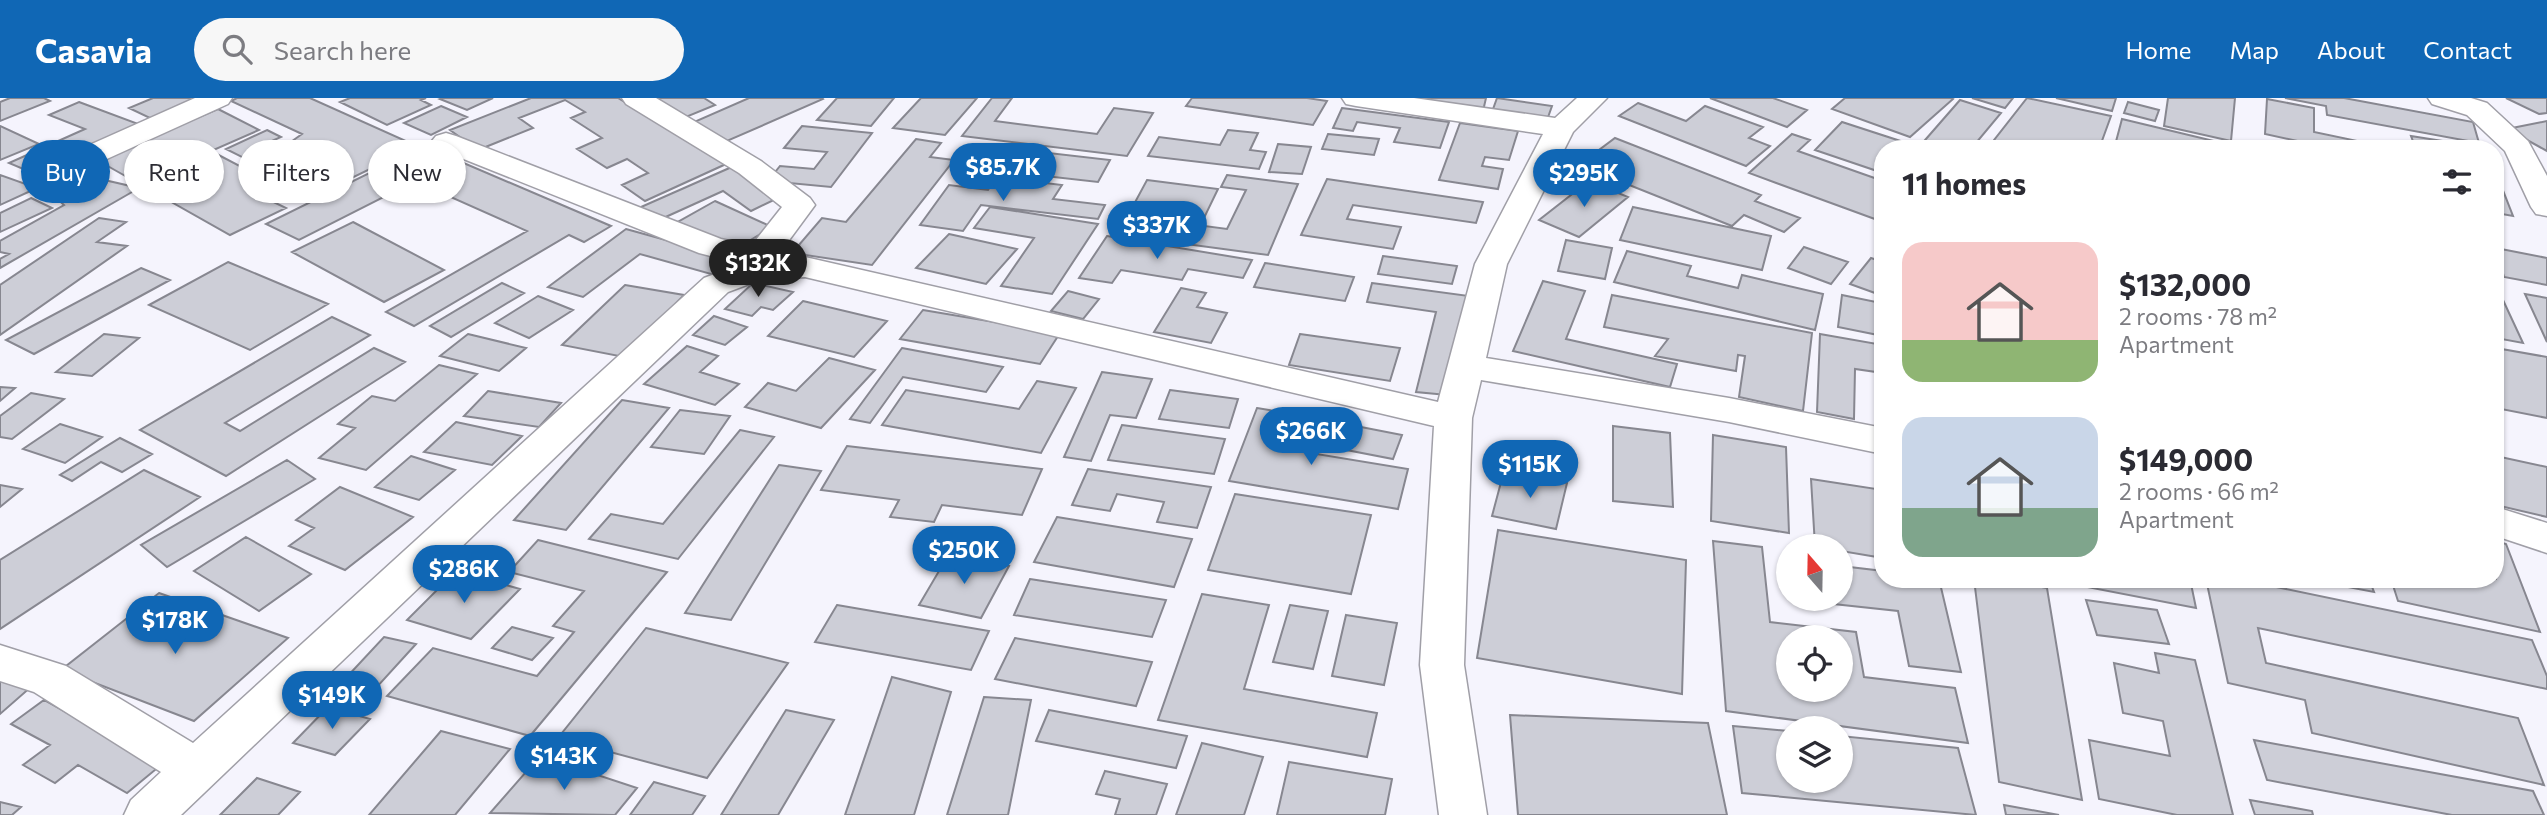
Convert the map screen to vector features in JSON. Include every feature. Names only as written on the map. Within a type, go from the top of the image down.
[{"type":"street","points":[[110,147],[218,98]]},
{"type":"street","points":[[148,815],[716,285],[754,264],[799,205],[750,167],[636,98]]},
{"type":"street","points":[[1356,98],[1561,128]]},
{"type":"street","points":[[1463,815],[1442,665],[1453,418],[1491,264],[1561,128],[1593,98]]},
{"type":"street","points":[[2442,98],[2477,109],[2518,147],[2547,207]]},
{"type":"street","points":[[466,150],[754,264],[805,267],[1453,418]]},
{"type":"street","points":[[1466,366],[1729,410],[1874,439]]},
{"type":"street","points":[[2504,524],[2547,538]]},
{"type":"street","points":[[0,663],[50,679],[197,770]]},
{"type":"building","points":[[10,98],[44,98],[50,101],[0,121],[0,102]]},
{"type":"building","points":[[153,98],[205,98],[154,120],[129,108]]},
{"type":"building","points":[[237,98],[310,98],[404,140],[368,140],[368,170],[354,177],[354,140],[294,140],[302,134],[231,101]]},
{"type":"building","points":[[350,98],[426,98],[421,100],[431,105],[387,125],[340,102]]},
{"type":"building","points":[[493,98],[467,110],[440,99]]},
{"type":"building","points":[[531,98],[618,98],[726,164],[645,201],[622,185],[648,173],[627,159],[607,168],[577,149],[602,138],[571,118],[585,112],[565,100],[519,118],[533,128],[478,150],[450,130]]},
{"type":"building","points":[[655,98],[704,98],[715,105],[686,117]]},
{"type":"building","points":[[749,98],[823,99],[727,141],[694,122]]},
{"type":"building","points":[[837,98],[894,98],[871,126],[817,120]]},
{"type":"building","points":[[921,98],[977,98],[945,135],[893,128]]},
{"type":"building","points":[[992,98],[1012,98],[995,121],[1097,134],[1114,108],[1153,113],[1127,156],[962,136]]},
{"type":"building","points":[[1192,98],[1307,98],[1327,101],[1313,125],[1186,106]]},
{"type":"building","points":[[1398,98],[1486,98],[1483,111]]},
{"type":"building","points":[[1497,98],[1552,106],[1547,120],[1492,112]]},
{"type":"building","points":[[1710,98],[1773,98],[1807,110],[1787,127]]},
{"type":"building","points":[[1845,98],[1953,99],[1910,137],[1832,109]]},
{"type":"building","points":[[1972,98],[2013,98],[2005,108]]},
{"type":"building","points":[[2027,98],[2111,116],[2102,140],[1994,140]]},
{"type":"building","points":[[2056,98],[2116,98],[2112,111]]},
{"type":"building","points":[[2168,98],[2235,98],[2231,140],[2164,126]]},
{"type":"building","points":[[2285,98],[2344,98],[2473,122],[2478,140],[2463,140],[2327,115],[2326,106]]},
{"type":"building","points":[[2506,98],[2547,98],[2547,113],[2539,114]]},
{"type":"building","points":[[2267,99],[2314,108],[2314,132],[2353,140],[2293,140],[2265,134]]},
{"type":"building","points":[[1960,100],[2001,113],[1978,140],[1925,140]]},
{"type":"building","points":[[79,102],[141,125],[109,140],[60,140],[85,129],[49,115]]},
{"type":"building","points":[[2128,102],[2159,110],[2155,121],[2124,113]]},
{"type":"building","points":[[1638,103],[1686,121],[1705,106],[1763,127],[1749,138],[1770,146],[1746,166],[1619,116]]},
{"type":"building","points":[[441,106],[467,117],[431,135],[404,123]]},
{"type":"building","points":[[1342,108],[1449,122],[1440,148],[1394,142],[1400,128],[1357,122],[1353,131],[1333,128]]},
{"type":"building","points":[[218,109],[259,130],[224,145],[224,140],[144,140]]},
{"type":"building","points":[[2122,119],[2210,140],[2116,140]]},
{"type":"building","points":[[2547,121],[2547,151],[2507,129]]},
{"type":"building","points":[[1842,122],[1897,140],[1874,140],[1874,170],[1815,150]]},
{"type":"building","points":[[1460,123],[1518,131],[1509,160],[1485,157],[1482,166],[1503,169],[1498,189],[1439,180]]},
{"type":"building","points":[[0,126],[30,140],[21,140],[21,151],[0,160]]},
{"type":"building","points":[[802,126],[872,133],[831,187],[768,181],[780,166],[814,169],[827,152],[784,148]]},
{"type":"building","points":[[267,130],[281,137],[274,140],[245,140]]},
{"type":"building","points":[[1228,130],[1258,133],[1250,150],[1266,152],[1259,169],[1148,156],[1159,137],[1220,145]]},
{"type":"building","points":[[1328,134],[1379,139],[1374,155],[1322,149]]},
{"type":"building","points":[[1792,134],[1810,140],[1798,151],[1874,178],[1874,219],[1749,173]]},
{"type":"building","points":[[2411,136],[2436,140],[2413,140]]},
{"type":"building","points":[[1615,138],[1761,195],[1755,201],[1800,218],[1784,232],[1744,215],[1732,226],[1579,165]]},
{"type":"building","points":[[916,139],[941,143],[930,157],[954,160],[872,265],[792,253],[822,218],[846,222]]},
{"type":"building","points":[[238,143],[238,155],[226,149]]},
{"type":"building","points":[[1278,144],[1311,147],[1302,174],[1269,172]]},
{"type":"building","points":[[979,145],[1110,160],[1098,182],[964,167]]},
{"type":"building","points":[[124,149],[124,175],[110,167],[110,155]]},
{"type":"building","points":[[21,158],[21,168],[9,163]]},
{"type":"building","points":[[224,158],[238,165],[238,203],[276,203],[286,208],[230,235],[173,203],[224,203]]},
{"type":"building","points":[[466,164],[611,226],[584,242],[569,235],[414,326],[386,312],[527,231],[464,203]]},
{"type":"building","points":[[734,166],[780,197],[751,211],[723,191],[659,220],[641,207]]},
{"type":"building","points":[[368,174],[368,203],[372,203],[299,240],[266,224],[309,203],[354,203],[354,181]]},
{"type":"building","points":[[0,175],[21,182],[21,195],[0,205]]},
{"type":"building","points":[[1227,175],[1298,184],[1268,255],[1156,240],[1167,221],[1227,229],[1246,190],[1221,187]]},
{"type":"building","points":[[996,177],[1062,185],[1053,199],[1105,205],[1098,219],[981,205],[963,231],[920,225],[949,185],[988,190]]},
{"type":"building","points":[[1327,179],[1483,202],[1476,223],[1353,205],[1347,219],[1401,227],[1393,249],[1301,235]]},
{"type":"building","points":[[1147,180],[1218,189],[1204,218],[1154,212],[1142,236],[1119,232]]},
{"type":"building","points":[[110,181],[124,185],[124,197],[0,268],[0,259],[9,254],[0,252],[0,241],[64,205],[62,203],[110,203]]},
{"type":"building","points":[[1589,181],[1628,197],[1579,237],[1539,220]]},
{"type":"building","points":[[2504,193],[2513,216],[2504,214]]},
{"type":"building","points":[[715,201],[772,227],[734,250],[676,223]]},
{"type":"building","points":[[21,203],[42,203],[52,208],[0,232],[0,213]]},
{"type":"building","points":[[990,207],[1098,224],[1052,294],[1001,286],[1034,238],[974,228]]},
{"type":"building","points":[[1633,207],[1771,236],[1762,270],[1620,240]]},
{"type":"building","points":[[99,218],[126,222],[97,242],[127,246],[0,335],[0,285]]},
{"type":"building","points":[[353,222],[444,270],[384,302],[292,252]]},
{"type":"building","points":[[626,229],[738,260],[718,276],[640,254],[583,297],[548,287]]},
{"type":"building","points":[[949,234],[1017,249],[986,284],[916,268]]},
{"type":"building","points":[[1107,236],[1252,260],[1243,278],[1188,269],[1182,280],[1121,270],[1112,283],[1079,278]]},
{"type":"building","points":[[1566,240],[1612,248],[1605,279],[1558,271]]},
{"type":"building","points":[[1804,247],[1848,262],[1831,284],[1788,268]]},
{"type":"building","points":[[2504,250],[2547,258],[2547,285],[2504,277]]},
{"type":"building","points":[[1627,251],[1691,266],[1687,276],[1738,288],[1742,275],[1823,294],[1815,330],[1614,282]]},
{"type":"building","points":[[1383,256],[1457,266],[1452,284],[1378,274]]},
{"type":"building","points":[[1871,258],[1874,259],[1874,293],[1850,284]]},
{"type":"building","points":[[228,262],[328,304],[250,350],[149,305]]},
{"type":"building","points":[[1265,263],[1354,277],[1345,301],[1254,287]]},
{"type":"building","points":[[141,268],[170,280],[34,354],[6,340]]},
{"type":"building","points":[[1543,281],[1585,291],[1566,339],[1677,364],[1670,387],[1513,351]]},
{"type":"building","points":[[502,283],[524,293],[451,337],[430,326]]},
{"type":"building","points":[[753,283],[793,292],[773,310],[761,307],[752,316],[725,309]]},
{"type":"building","points":[[1372,283],[1469,296],[1447,395],[1416,392],[1436,312],[1367,302]]},
{"type":"building","points":[[625,285],[684,295],[624,357],[562,345]]},
{"type":"building","points":[[1181,288],[1206,293],[1197,307],[1227,313],[1211,343],[1154,332]]},
{"type":"building","points":[[1068,291],[1099,299],[1083,319],[1051,311]]},
{"type":"building","points":[[2525,294],[2547,298],[2547,342]]},
{"type":"building","points":[[1612,295],[1812,333],[1803,411],[1739,397],[1745,356],[1738,355],[1736,371],[1655,356],[1668,339],[1604,327]]},
{"type":"building","points":[[1842,295],[1874,302],[1874,334],[1838,327]]},
{"type":"building","points":[[538,296],[573,310],[529,338],[495,323]]},
{"type":"building","points":[[803,301],[887,321],[854,357],[768,336]]},
{"type":"building","points":[[2504,302],[2523,343],[2504,339]]},
{"type":"building","points":[[923,310],[1060,333],[1040,364],[900,339]]},
{"type":"building","points":[[714,316],[747,327],[725,345],[693,335]]},
{"type":"building","points":[[332,317],[370,335],[225,423],[240,431],[374,348],[405,362],[226,476],[140,430]]},
{"type":"building","points":[[104,334],[139,338],[92,376],[56,372]]},
{"type":"building","points":[[468,334],[526,348],[499,371],[440,356]]},
{"type":"building","points":[[1300,334],[1400,348],[1390,381],[1289,365]]},
{"type":"building","points":[[1820,334],[1874,343],[1874,372],[1855,369],[1854,419],[1817,412]]},
{"type":"building","points":[[687,346],[718,356],[700,372],[739,384],[715,405],[644,384]]},
{"type":"building","points":[[902,348],[1003,367],[986,392],[903,377],[870,423],[850,419]]},
{"type":"building","points":[[2504,349],[2547,357],[2547,418],[2504,410]]},
{"type":"building","points":[[829,358],[875,370],[821,428],[745,407],[768,383],[796,391]]},
{"type":"building","points":[[439,365],[477,374],[366,470],[319,458],[355,428],[338,424],[372,396],[395,401]]},
{"type":"building","points":[[1102,372],[1152,379],[1136,418],[1110,415],[1091,461],[1064,457]]},
{"type":"building","points":[[1037,381],[1076,388],[1041,453],[882,425],[906,390],[1019,409]]},
{"type":"building","points":[[0,387],[15,388],[0,401]]},
{"type":"building","points":[[1170,390],[1238,399],[1229,428],[1159,419]]},
{"type":"building","points":[[488,391],[561,403],[539,427],[464,416]]},
{"type":"building","points":[[31,393],[64,399],[12,439],[0,437],[0,416]]},
{"type":"building","points":[[622,400],[669,408],[566,530],[514,520]]},
{"type":"building","points":[[1257,408],[1298,415],[1286,449],[1408,469],[1398,509],[1229,481]]},
{"type":"building","points":[[680,410],[730,416],[704,454],[651,447]]},
{"type":"building","points":[[1315,418],[1402,435],[1393,459],[1305,442]]},
{"type":"building","points":[[456,422],[522,436],[492,465],[424,452]]},
{"type":"building","points":[[60,424],[102,437],[65,463],[23,449]]},
{"type":"building","points":[[1122,425],[1225,439],[1214,474],[1108,460]]},
{"type":"building","points":[[1613,426],[1670,433],[1673,507],[1613,501]]},
{"type":"building","points":[[740,430],[774,437],[678,559],[589,539],[611,514],[663,524]]},
{"type":"building","points":[[1713,435],[1786,447],[1789,533],[1711,521]]},
{"type":"building","points":[[120,438],[152,454],[122,472],[101,462],[72,481],[60,475]]},
{"type":"building","points":[[847,446],[1042,469],[1022,515],[942,505],[934,522],[890,517],[899,500],[821,490]]},
{"type":"building","points":[[411,456],[455,470],[419,500],[375,487]]},
{"type":"building","points":[[2504,458],[2547,467],[2547,517],[2504,507]]},
{"type":"building","points":[[287,460],[315,479],[167,567],[141,545]]},
{"type":"building","points":[[779,465],[821,471],[731,620],[685,613]]},
{"type":"building","points":[[1088,469],[1211,487],[1197,528],[1157,522],[1164,502],[1117,494],[1110,511],[1072,505]]},
{"type":"building","points":[[144,470],[200,497],[0,629],[0,560]]},
{"type":"building","points":[[1504,471],[1567,483],[1556,529],[1492,516]]},
{"type":"building","points":[[1811,479],[1874,489],[1874,556],[1853,553],[1853,534],[1814,534]]},
{"type":"building","points":[[0,485],[22,489],[0,507]]},
{"type":"building","points":[[340,487],[413,517],[345,570],[289,546],[314,528],[296,520]]},
{"type":"building","points":[[1235,494],[1371,515],[1351,594],[1208,570]]},
{"type":"building","points":[[1057,517],[1192,539],[1174,587],[1034,562]]},
{"type":"building","points":[[1498,530],[1686,560],[1682,694],[1477,658]]},
{"type":"building","points":[[246,537],[311,574],[259,611],[194,571]]},
{"type":"building","points":[[538,540],[667,572],[530,736],[387,696],[433,648],[537,676],[574,632],[553,626],[584,591],[509,572]]},
{"type":"building","points":[[1713,541],[1762,547],[1770,622],[1796,625],[1776,625],[1776,702],[1853,702],[1853,632],[1856,632],[1864,677],[1955,688],[1968,743],[1853,728],[1853,716],[1776,718],[1726,711]]},
{"type":"building","points":[[2504,543],[2540,632],[2398,601],[2394,588],[2504,588]]},
{"type":"building","points":[[949,554],[1009,566],[981,618],[919,605]]},
{"type":"building","points":[[1853,567],[1874,570],[1874,588],[1941,588],[1961,672],[1909,666],[1898,611],[1853,606]]},
{"type":"building","points":[[456,571],[520,589],[471,639],[407,620]]},
{"type":"building","points":[[1030,579],[1166,600],[1152,637],[1014,615]]},
{"type":"building","points":[[1975,588],[2047,588],[2082,800],[1999,782]]},
{"type":"building","points":[[2092,588],[2192,588],[2196,608]]},
{"type":"building","points":[[2208,588],[2281,588],[2532,640],[2547,676],[2547,689],[2258,628],[2266,663],[2518,718],[2544,785],[2312,733],[2305,700],[2228,683]]},
{"type":"building","points":[[2353,588],[2372,588],[2374,592]]},
{"type":"building","points":[[159,593],[288,638],[194,721],[61,670]]},
{"type":"building","points":[[1202,594],[1269,605],[1244,689],[1377,713],[1367,757],[1158,720]]},
{"type":"building","points":[[2086,600],[2157,610],[2169,644],[2097,635]]},
{"type":"building","points":[[837,605],[989,631],[971,670],[815,642]]},
{"type":"building","points":[[1290,605],[1328,611],[1313,669],[1273,662]]},
{"type":"building","points":[[1346,615],[1397,623],[1384,685],[1332,676]]},
{"type":"building","points":[[512,627],[553,638],[532,660],[492,648]]},
{"type":"building","points":[[646,628],[788,663],[707,778],[558,738]]},
{"type":"building","points":[[384,637],[416,644],[376,688],[344,680]]},
{"type":"building","points":[[1015,638],[1152,662],[1136,706],[995,679]]},
{"type":"building","points":[[2155,653],[2195,660],[2233,815],[2177,815],[2099,799],[2089,740],[2170,756],[2163,721],[2123,713],[2114,663],[2159,673]]},
{"type":"building","points":[[0,677],[32,686],[0,714]]},
{"type":"building","points":[[892,677],[951,692],[914,815],[845,815]]},
{"type":"building","points":[[984,697],[1031,700],[1008,815],[947,815]]},
{"type":"building","points":[[44,700],[161,765],[127,793],[78,765],[55,783],[23,765],[50,745],[11,724]]},
{"type":"building","points":[[328,707],[370,719],[335,755],[293,743]]},
{"type":"building","points":[[786,710],[834,720],[778,815],[721,815]]},
{"type":"building","points":[[1049,710],[1187,736],[1176,768],[1036,741]]},
{"type":"building","points":[[1510,715],[1708,723],[1727,815],[1518,815]]},
{"type":"building","points":[[1733,726],[1776,730],[1776,793],[1853,793],[1853,737],[1958,748],[1976,815],[1742,793]]},
{"type":"building","points":[[441,731],[510,749],[455,815],[369,815]]},
{"type":"building","points":[[2254,740],[2533,791],[2544,815],[2452,815],[2267,780]]},
{"type":"building","points":[[1202,743],[1263,757],[1244,815],[1176,815]]},
{"type":"building","points":[[540,756],[637,788],[615,815],[490,813]]},
{"type":"building","points":[[1289,762],[1392,779],[1385,815],[1277,815]]},
{"type":"building","points":[[1105,771],[1167,784],[1156,815],[1115,815],[1120,799],[1096,794]]},
{"type":"building","points":[[257,778],[300,792],[278,815],[220,815]]},
{"type":"building","points":[[654,782],[705,796],[692,815],[630,815]]},
{"type":"building","points":[[2250,800],[2312,811],[2313,815],[2255,815]]},
{"type":"building","points":[[0,802],[21,807],[12,815],[0,815]]},
{"type":"building","points":[[2004,805],[2059,815],[2006,815]]}]
